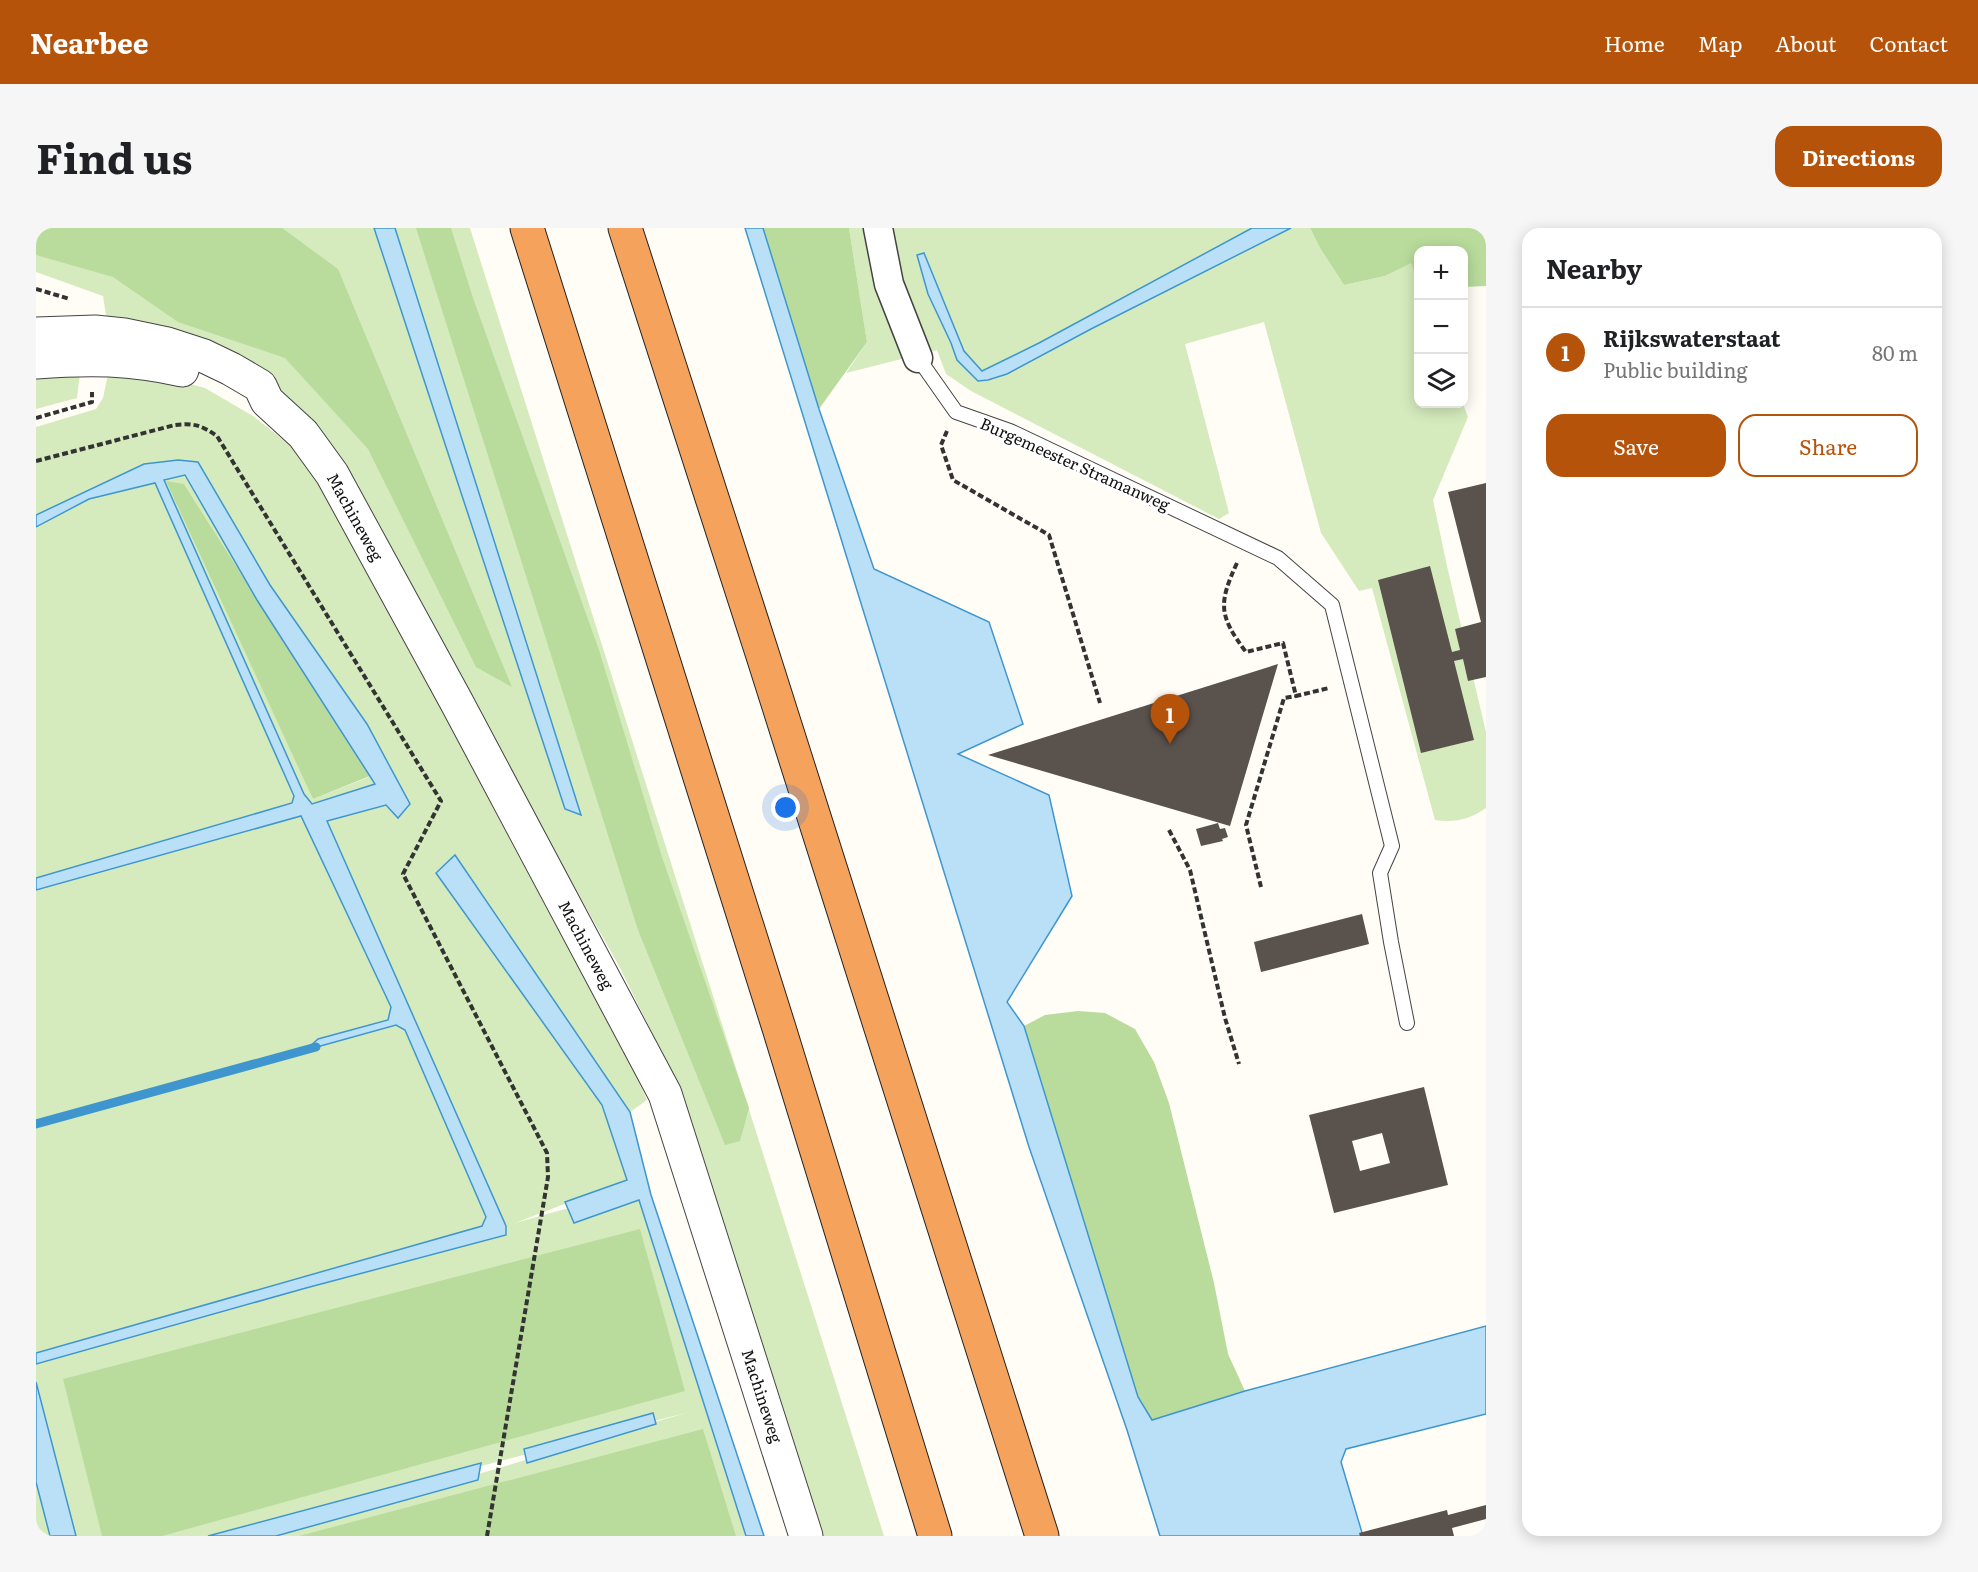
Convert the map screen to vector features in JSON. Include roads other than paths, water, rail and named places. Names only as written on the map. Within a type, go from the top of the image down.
[{"type":"highway","points":[[527,228],[775,1017],[935,1536]]},
{"type":"highway","points":[[624,228],[760,645],[1042,1536]]},
{"type":"street","points":[[878,228],[889,284],[918,358]]},
{"type":"street","name":"Machineweg","points":[[36,334],[124,335],[167,344],[204,356],[260,386],[267,401],[303,434],[332,474],[456,701],[665,1094],[806,1536]]},
{"type":"street","name":"Machineweg","points":[[36,362],[128,360],[165,366],[190,372],[222,384],[252,401],[267,401]]},
{"type":"lane","name":"Burgemeester Stramanweg","points":[[918,358],[956,412],[1010,431],[1278,558],[1332,605],[1392,846],[1380,873],[1407,1023]]},
{"type":"water","points":[[374,228],[395,228],[581,815],[565,809]]},
{"type":"water","points":[[745,228],[763,228],[819,409],[874,569],[989,622],[1023,724],[958,754],[1049,795],[1072,896],[1007,1002],[1024,1026],[1138,1397],[1152,1420],[1245,1391],[1486,1326],[1486,1414],[1346,1449],[1341,1462],[1363,1536],[1160,1536],[1127,1430],[1029,1147]]},
{"type":"water","points":[[1252,228],[1291,228],[1007,374],[978,381],[957,360],[928,294],[917,255],[924,253],[964,351],[982,371],[1039,343]]},
{"type":"water","points":[[178,460],[198,462],[270,585],[367,724],[410,804],[398,818],[386,805],[327,821],[506,1226],[506,1235],[306,1288],[36,1364],[36,1353],[482,1226],[486,1217],[405,1030],[396,1025],[306,1050],[318,1039],[388,1020],[391,1007],[301,816],[36,890],[36,878],[292,803],[294,796],[155,483],[89,499],[36,527],[36,515],[144,464]],"holes":[[[185,475],[257,600],[375,784],[312,804],[304,794],[164,480]]]},
{"type":"water","points":[[455,855],[630,1112],[651,1195],[764,1536],[746,1536],[639,1200],[574,1223],[565,1202],[627,1180],[602,1105],[436,873]]},
{"type":"water","points":[[36,1382],[76,1536],[50,1536],[36,1482]]},
{"type":"water","points":[[653,1413],[656,1424],[527,1463],[524,1449]]},
{"type":"water","points":[[481,1463],[478,1480],[276,1536],[208,1536]]},
{"type":"waterway","points":[[36,1124],[316,1047]]},
{"type":"place","name":"Rijkswaterstaat","points":[[1170,744]]}]
